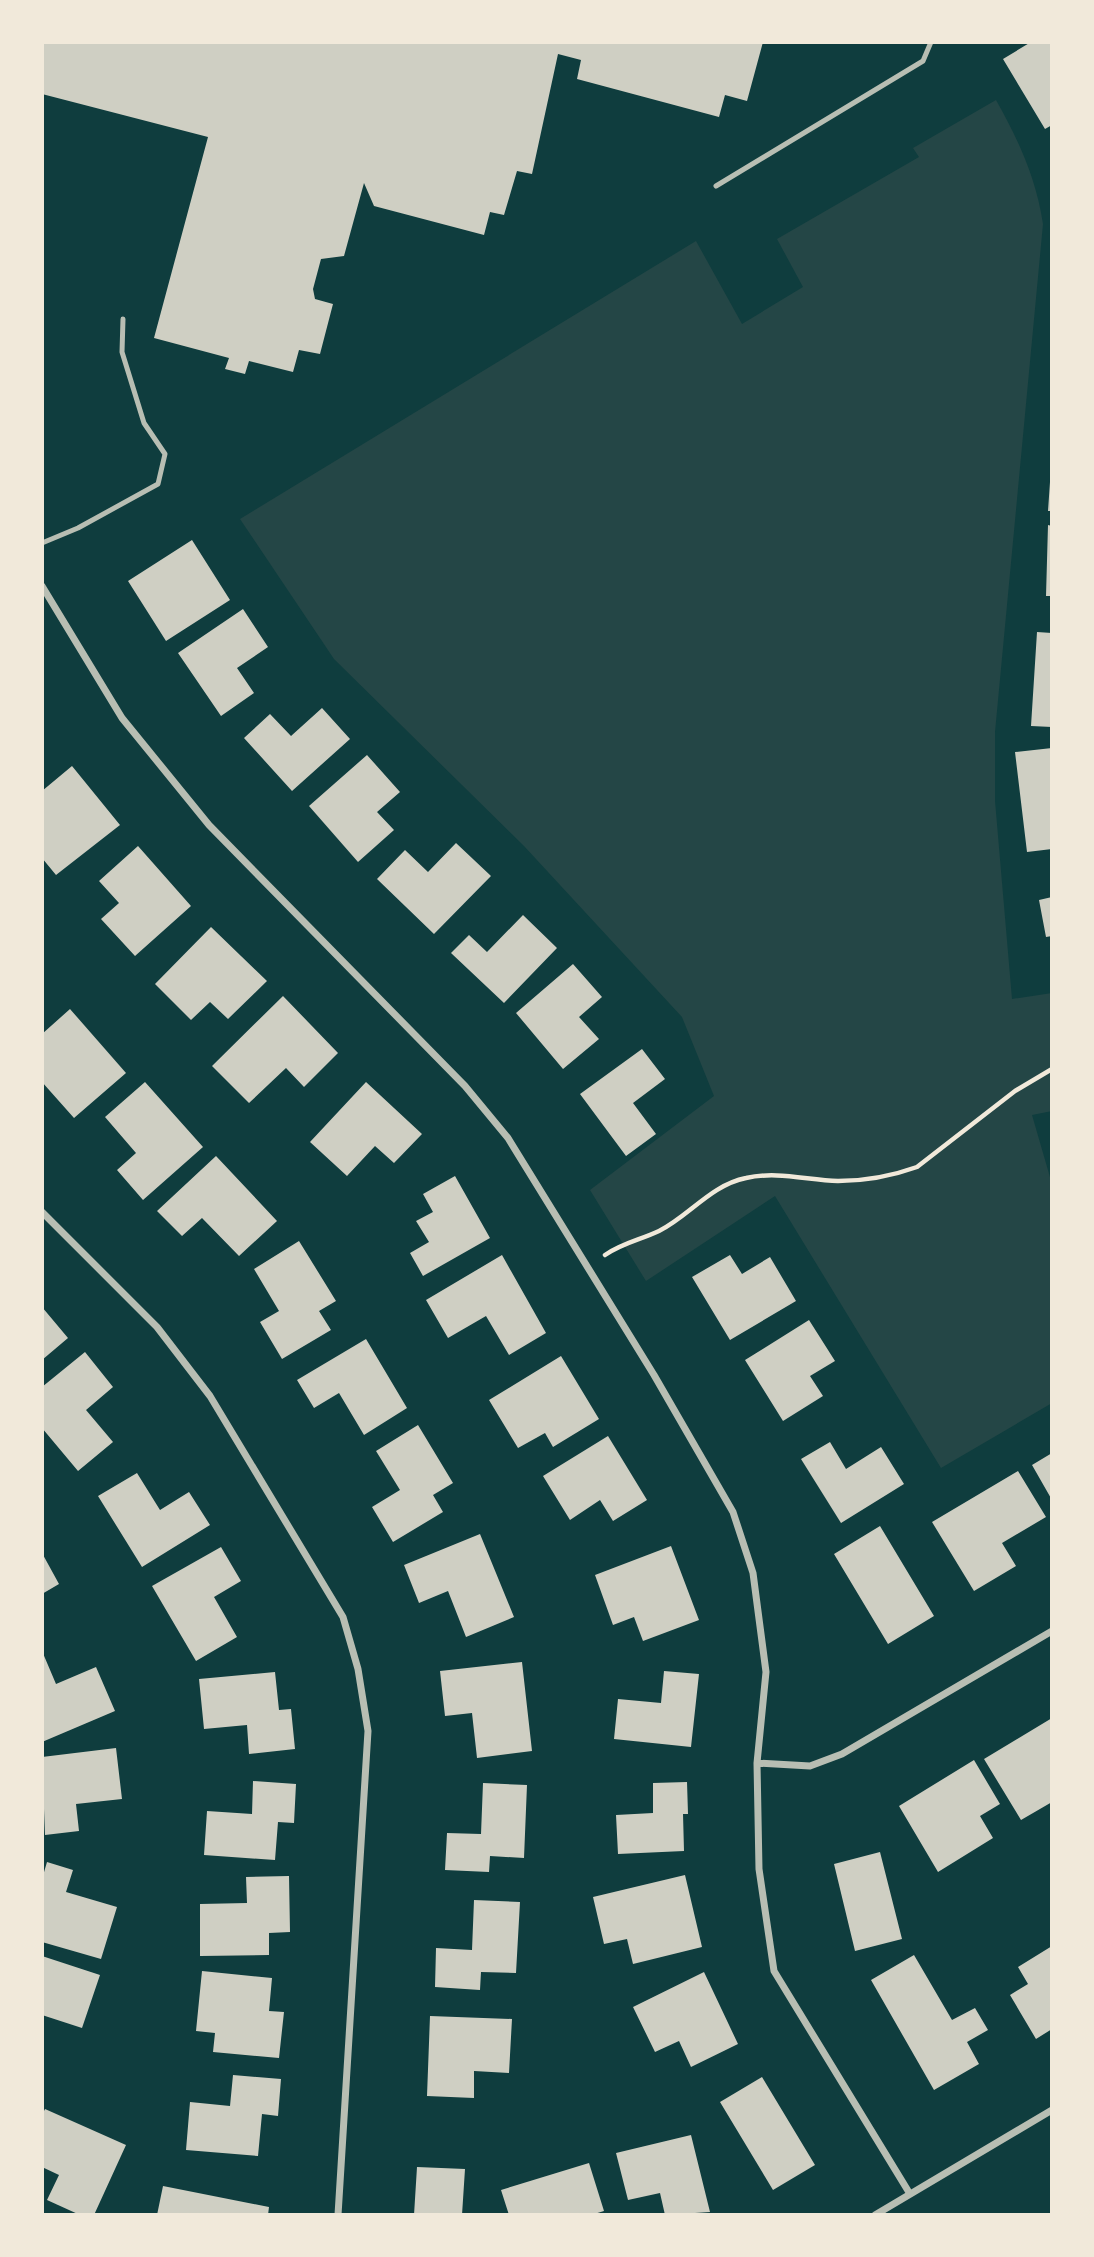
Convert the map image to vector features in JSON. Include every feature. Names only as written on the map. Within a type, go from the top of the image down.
[{"type":"street","points":[[42,586],[122,718],[209,825],[465,1086],[508,1138],[654,1375],[737,1524],[753,1573],[766,1672],[757,1763],[759,1870],[774,1971],[910,2194]]},
{"type":"street","points":[[42,1212],[156,1327],[210,1396],[343,1617],[358,1669],[368,1731],[338,2215]]},
{"type":"street","points":[[757,1763],[810,1766],[842,1754],[1052,1631]]},
{"type":"street","points":[[875,2215],[1052,2110]]},
{"type":"lane","points":[[716,186],[923,61],[932,42]]},
{"type":"lane","points":[[42,543],[78,528],[158,484],[165,454],[144,424],[122,352],[123,319]]},
{"type":"path","points":[[587,1267],[622,1244],[658,1231],[711,1193],[743,1178],[771,1175],[838,1181],[899,1174],[917,1167],[1016,1091],[1052,1069]]},
{"type":"shaded area","points":[[996,100],[1026,160],[1043,224],[995,732],[995,801],[1012,999],[1052,993],[1052,1111],[1032,1115],[1052,1184],[1052,1403],[941,1468],[775,1196],[646,1281],[590,1190],[714,1096],[682,1017],[524,846],[334,659],[240,519],[696,241],[742,324],[803,287],[777,239],[919,157],[913,148]]},
{"type":"building","points":[[42,42],[763,42],[747,101],[725,95],[719,117],[577,79],[581,60],[558,54],[532,174],[517,171],[504,215],[490,212],[484,235],[374,206],[364,183],[344,256],[321,259],[313,289],[315,299],[333,304],[320,354],[299,350],[293,372],[249,361],[245,374],[225,369],[229,358],[154,338],[208,137],[42,94]]},
{"type":"building","points":[[1031,42],[1052,42],[1052,125],[1045,129],[1003,59]]},
{"type":"building","points":[[1050,482],[1052,511],[1048,511]]},
{"type":"building","points":[[1048,525],[1052,526],[1052,596],[1046,596]]},
{"type":"building","points":[[192,540],[230,600],[166,641],[128,581]]},
{"type":"building","points":[[243,609],[268,647],[237,668],[254,693],[221,716],[178,653]]},
{"type":"building","points":[[1037,632],[1052,633],[1052,727],[1031,726]]},
{"type":"building","points":[[322,708],[350,739],[292,791],[244,738],[270,714],[291,736]]},
{"type":"building","points":[[1052,748],[1052,849],[1027,852],[1015,752]]},
{"type":"building","points":[[367,755],[400,792],[377,812],[394,830],[358,862],[309,806]]},
{"type":"building","points":[[72,766],[120,825],[56,875],[42,858],[42,791]]},
{"type":"building","points":[[456,843],[491,876],[434,934],[377,879],[405,850],[428,872]]},
{"type":"building","points":[[138,846],[191,906],[135,956],[101,919],[119,903],[99,881]]},
{"type":"building","points":[[1052,897],[1052,936],[1046,937],[1039,900]]},
{"type":"building","points":[[523,915],[557,948],[504,1003],[451,953],[469,935],[487,952]]},
{"type":"building","points":[[211,927],[267,981],[228,1019],[210,1002],[191,1020],[155,984]]},
{"type":"building","points":[[573,964],[602,997],[579,1017],[599,1039],[563,1069],[516,1013]]},
{"type":"building","points":[[283,996],[338,1053],[304,1087],[286,1068],[249,1103],[212,1066]]},
{"type":"building","points":[[70,1009],[126,1073],[74,1118],[42,1082],[42,1034]]},
{"type":"building","points":[[642,1049],[665,1079],[633,1103],[656,1134],[626,1156],[580,1094]]},
{"type":"building","points":[[145,1082],[203,1147],[143,1200],[117,1170],[136,1153],[105,1117]]},
{"type":"building","points":[[366,1082],[422,1134],[394,1163],[375,1146],[347,1176],[310,1142]]},
{"type":"building","points":[[216,1156],[277,1221],[239,1256],[202,1218],[182,1236],[157,1211]]},
{"type":"building","points":[[455,1176],[490,1238],[423,1276],[410,1253],[429,1242],[416,1221],[433,1212],[423,1194]]},
{"type":"building","points":[[299,1241],[336,1301],[319,1311],[331,1330],[282,1359],[260,1322],[279,1311],[254,1269]]},
{"type":"building","points":[[502,1255],[546,1333],[509,1355],[486,1316],[448,1338],[426,1300]]},
{"type":"building","points":[[730,1255],[742,1274],[770,1257],[796,1301],[730,1340],[692,1277]]},
{"type":"building","points":[[42,1307],[68,1338],[42,1360]]},
{"type":"building","points":[[809,1320],[835,1361],[810,1376],[823,1396],[783,1421],[745,1360]]},
{"type":"building","points":[[366,1339],[407,1408],[364,1435],[339,1393],[314,1408],[297,1380]]},
{"type":"building","points":[[85,1352],[113,1387],[86,1410],[113,1442],[78,1471],[42,1428],[42,1387]]},
{"type":"building","points":[[561,1356],[599,1419],[553,1447],[545,1433],[518,1448],[489,1400]]},
{"type":"building","points":[[418,1425],[453,1483],[433,1495],[443,1512],[393,1542],[372,1507],[400,1490],[376,1451]]},
{"type":"building","points":[[608,1436],[647,1500],[613,1521],[600,1500],[570,1520],[543,1476]]},
{"type":"building","points":[[830,1442],[846,1469],[881,1447],[904,1484],[841,1523],[801,1459]]},
{"type":"building","points":[[1052,1453],[1052,1500],[1032,1465]]},
{"type":"building","points":[[1018,1471],[1046,1517],[1002,1543],[1016,1566],[974,1591],[932,1522]]},
{"type":"building","points":[[137,1473],[160,1510],[189,1492],[210,1525],[142,1567],[98,1496]]},
{"type":"building","points":[[880,1526],[934,1616],[888,1644],[834,1554]]},
{"type":"building","points":[[480,1534],[514,1617],[466,1637],[448,1591],[419,1603],[404,1565]]},
{"type":"building","points":[[671,1546],[699,1620],[643,1641],[634,1617],[613,1625],[595,1575]]},
{"type":"building","points":[[221,1547],[241,1581],[214,1597],[237,1637],[196,1661],[152,1586]]},
{"type":"building","points":[[42,1553],[59,1584],[42,1594]]},
{"type":"building","points":[[42,1651],[56,1684],[96,1667],[115,1711],[42,1742]]},
{"type":"building","points":[[522,1662],[532,1751],[477,1758],[472,1713],[445,1716],[440,1671]]},
{"type":"building","points":[[664,1671],[699,1674],[691,1747],[614,1739],[618,1699],[661,1703]]},
{"type":"building","points":[[275,1672],[279,1710],[291,1709],[295,1749],[249,1754],[247,1725],[204,1729],[199,1679]]},
{"type":"building","points":[[1052,1718],[1052,1802],[1021,1820],[984,1759]]},
{"type":"building","points":[[116,1748],[122,1799],[76,1804],[79,1831],[45,1835],[42,1757]]},
{"type":"building","points":[[974,1760],[1000,1804],[980,1816],[993,1838],[938,1872],[899,1806]]},
{"type":"building","points":[[253,1781],[296,1784],[294,1823],[278,1822],[275,1860],[204,1855],[207,1811],[252,1814]]},
{"type":"building","points":[[687,1782],[688,1814],[683,1814],[684,1851],[618,1854],[616,1815],[653,1813],[653,1783]]},
{"type":"building","points":[[483,1783],[527,1785],[524,1858],[490,1856],[489,1872],[445,1870],[447,1833],[481,1834]]},
{"type":"building","points":[[880,1852],[902,1939],[855,1951],[834,1864]]},
{"type":"building","points":[[47,1862],[73,1870],[66,1892],[117,1907],[101,1959],[42,1942],[42,1879]]},
{"type":"building","points":[[685,1875],[702,1947],[633,1964],[627,1939],[604,1944],[593,1897]]},
{"type":"building","points":[[289,1876],[290,1932],[269,1933],[269,1955],[200,1956],[200,1904],[247,1903],[246,1877]]},
{"type":"building","points":[[474,1900],[520,1902],[516,1973],[481,1972],[480,1990],[435,1987],[436,1948],[472,1950]]},
{"type":"building","points":[[1052,1946],[1052,2029],[1036,2039],[1010,1995],[1028,1984],[1018,1967]]},
{"type":"building","points":[[914,1955],[952,2020],[975,2008],[988,2030],[967,2042],[979,2064],[934,2090],[871,1980]]},
{"type":"building","points":[[42,1956],[100,1975],[82,2028],[42,2015]]},
{"type":"building","points":[[202,1971],[272,1978],[269,2011],[284,2012],[279,2058],[213,2052],[215,2033],[196,2031]]},
{"type":"building","points":[[704,1972],[738,2044],[691,2067],[679,2041],[655,2052],[633,2007]]},
{"type":"building","points":[[430,2016],[512,2019],[509,2073],[474,2071],[474,2098],[427,2096]]},
{"type":"building","points":[[233,2075],[281,2079],[278,2116],[262,2114],[258,2156],[186,2150],[190,2102],[230,2106]]},
{"type":"building","points":[[762,2077],[815,2165],[773,2190],[720,2102]]},
{"type":"building","points":[[45,2109],[126,2145],[94,2215],[80,2215],[47,2200],[59,2175],[42,2167],[42,2115]]},
{"type":"building","points":[[691,2135],[710,2212],[665,2215],[660,2193],[628,2200],[616,2153]]},
{"type":"building","points":[[589,2163],[604,2211],[591,2215],[509,2215],[501,2190]]},
{"type":"building","points":[[417,2167],[465,2169],[462,2215],[414,2215]]},
{"type":"building","points":[[163,2186],[269,2207],[268,2215],[157,2215]]}]
